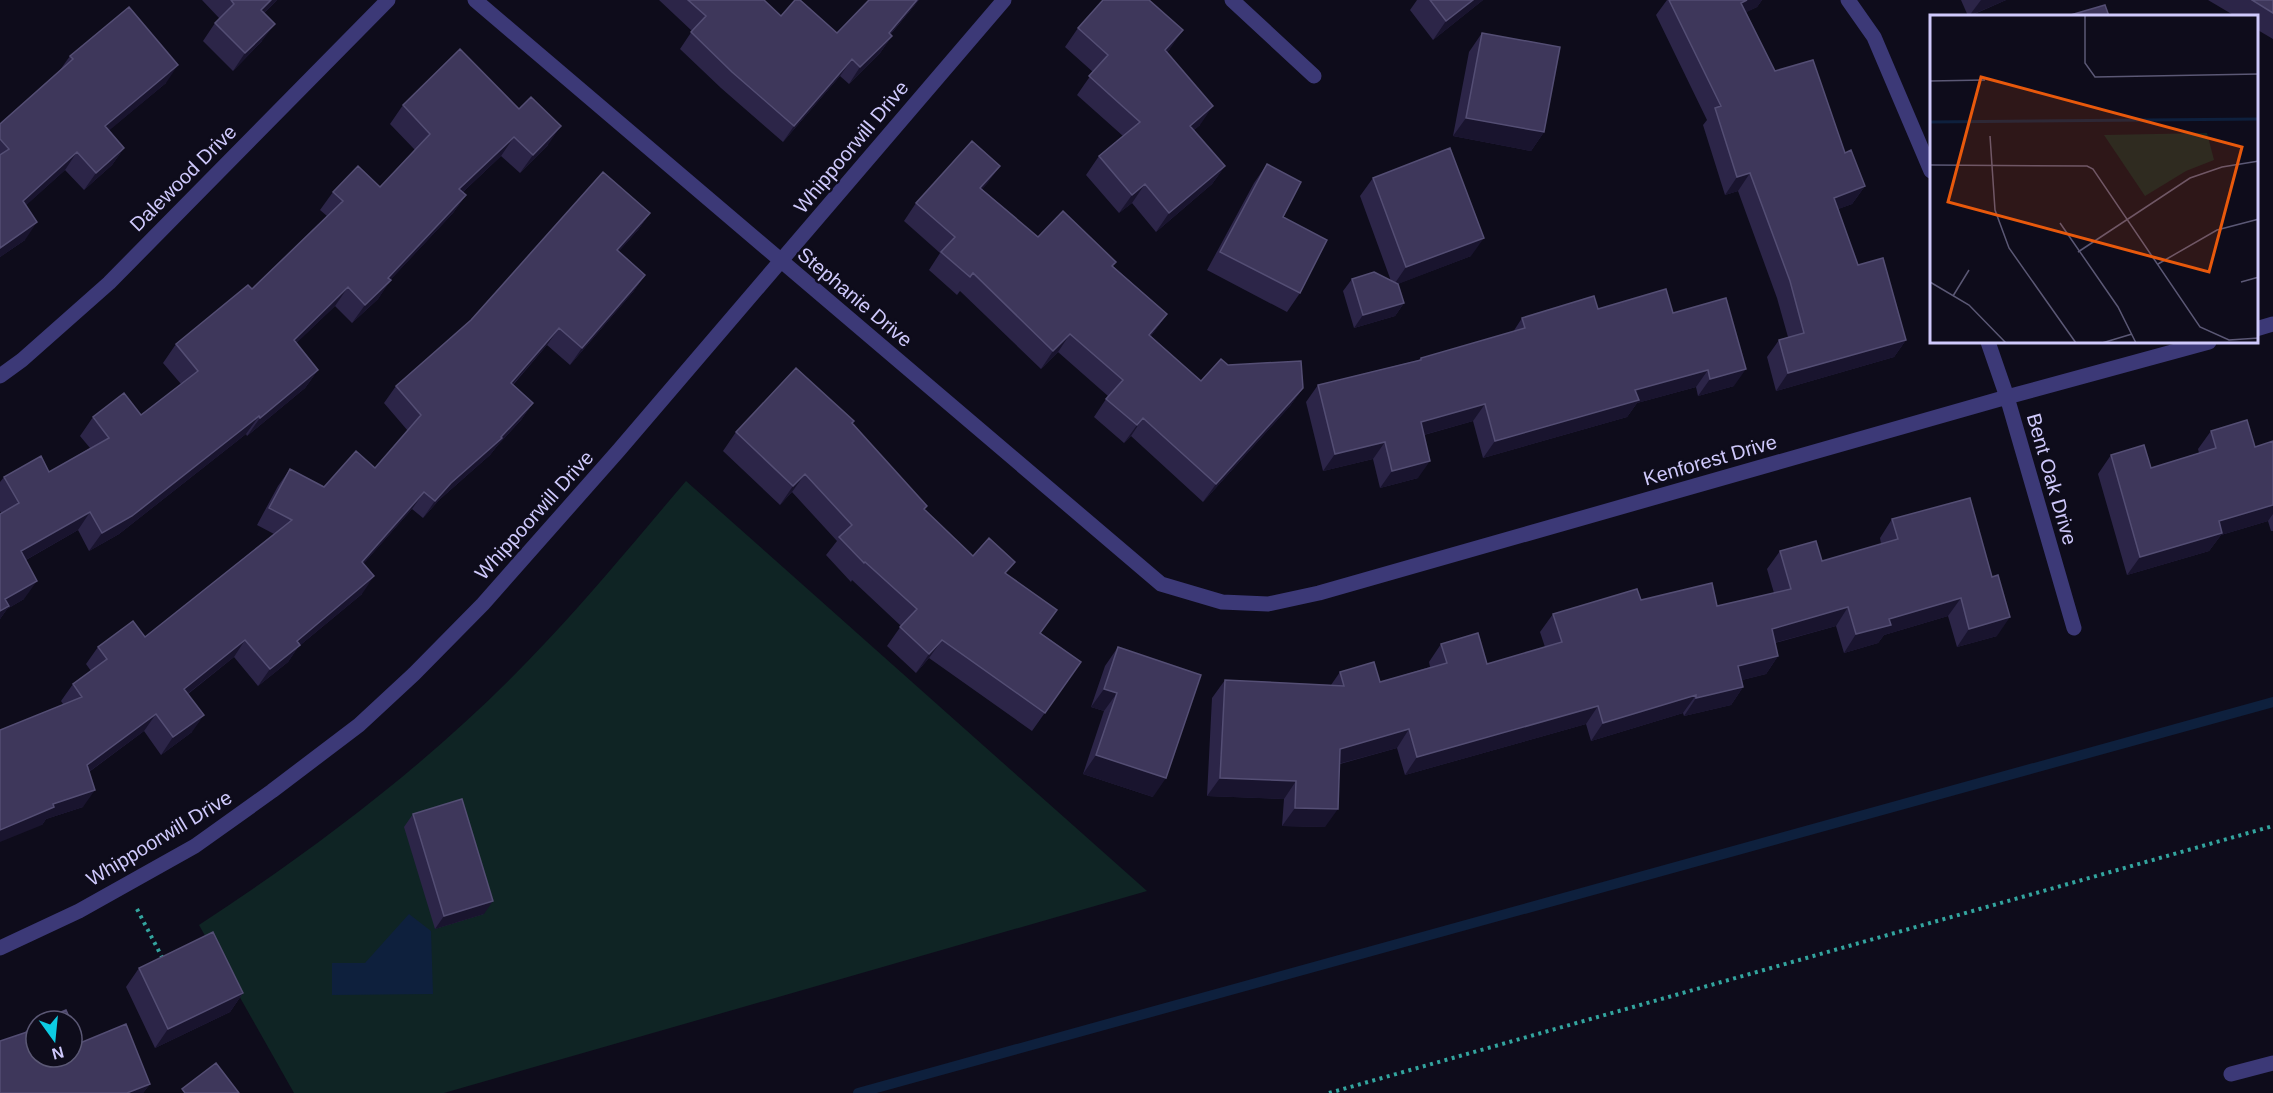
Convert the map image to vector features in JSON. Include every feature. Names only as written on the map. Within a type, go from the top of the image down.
[{"type":"street","name":"Dalewood Drive","points":[[0,376],[22,360],[109,283],[388,0]]},
{"type":"street","name":"Stephanie Drive","points":[[475,0],[1161,584],[1222,602]]},
{"type":"street","name":"Whippoorwill Drive","points":[[0,948],[125,887],[195,846],[358,724],[414,674],[483,604],[619,450],[1004,0]]},
{"type":"street","points":[[1232,0],[1314,76]]},
{"type":"street","points":[[1848,0],[1874,37],[1930,169]]},
{"type":"street","points":[[2258,328],[2273,324]]},
{"type":"street","name":"Bent Oak Drive","points":[[1989,344],[2007,397],[2074,628]]},
{"type":"street","name":"Kenforest Drive","points":[[1222,602],[1268,604],[1319,593],[2007,397],[2202,344]]},
{"type":"street","points":[[2231,1074],[2273,1062]]},
{"type":"path","points":[[1329,1093],[2273,825]]},
{"type":"path","points":[[125,887],[167,967]]},
{"type":"green space","points":[[686,481],[1147,891],[444,1093],[294,1093],[199,925],[292,862],[337,828],[381,794],[466,721],[564,622]]},
{"type":"water","points":[[409,914],[431,931],[433,994],[332,995],[332,963],[365,963]]},
{"type":"building","points":[[231,0],[271,0],[261,10],[275,24],[245,53],[215,23],[234,4]]},
{"type":"building","points":[[688,0],[764,0],[781,16],[795,0],[800,0],[837,33],[869,0],[917,0],[889,33],[892,36],[860,67],[852,59],[794,126],[732,72],[691,32],[706,16]]},
{"type":"building","points":[[1103,0],[1149,0],[1183,30],[1165,50],[1213,106],[1190,126],[1225,166],[1169,213],[1145,184],[1132,195],[1099,156],[1140,122],[1089,76],[1108,55],[1078,28]]},
{"type":"building","points":[[1430,0],[1473,0],[1446,21]]},
{"type":"building","points":[[1669,0],[1747,0],[1741,3],[1775,71],[1813,60],[1845,153],[1851,150],[1865,186],[1834,198],[1858,265],[1883,258],[1906,340],[1788,373],[1779,340],[1804,333],[1790,281],[1750,173],[1737,177],[1715,108],[1721,106]]},
{"type":"building","points":[[2252,0],[2273,0],[2273,13]]},
{"type":"building","points":[[2105,5],[2109,15],[2070,15]]},
{"type":"building","points":[[129,7],[178,65],[105,126],[124,148],[96,173],[77,152],[23,201],[37,222],[0,248],[0,155],[9,149],[0,139],[0,124],[73,59],[70,56]]},
{"type":"building","points":[[1482,33],[1560,47],[1544,132],[1466,118]]},
{"type":"building","points":[[460,49],[519,109],[531,97],[561,126],[533,155],[514,137],[459,189],[466,195],[388,278],[391,280],[365,305],[348,287],[294,340],[318,370],[260,418],[259,416],[132,516],[102,533],[90,512],[21,551],[37,581],[5,599],[9,606],[0,611],[0,514],[19,503],[4,477],[41,456],[49,472],[109,438],[93,417],[124,393],[141,415],[198,371],[176,344],[248,285],[252,289],[343,201],[333,192],[358,166],[380,187],[430,134],[403,105]]},
{"type":"building","points":[[972,141],[1000,166],[980,188],[1038,237],[1063,211],[1116,262],[1112,266],[1167,314],[1149,335],[1201,381],[1221,359],[1228,365],[1301,361],[1303,388],[1216,484],[1143,418],[1137,425],[1106,399],[1123,380],[1070,334],[1053,351],[973,273],[970,277],[941,252],[955,237],[916,203]]},
{"type":"building","points":[[1450,148],[1484,238],[1406,267],[1373,178]]},
{"type":"building","points":[[1267,164],[1301,182],[1283,217],[1327,240],[1300,293],[1220,252]]},
{"type":"building","points":[[603,172],[650,213],[617,250],[645,275],[582,348],[559,328],[511,383],[533,403],[502,438],[451,483],[435,501],[424,492],[362,562],[374,576],[297,641],[300,645],[270,669],[245,640],[184,689],[204,715],[173,737],[156,714],[87,765],[95,790],[53,804],[54,807],[0,830],[0,730],[82,697],[73,684],[107,659],[98,647],[133,621],[145,637],[292,520],[269,508],[290,469],[324,487],[356,451],[375,468],[421,415],[396,386],[471,320]]},
{"type":"building","points":[[1374,272],[1398,284],[1404,303],[1363,315],[1352,279]]},
{"type":"building","points":[[1666,289],[1673,313],[1726,298],[1746,369],[1710,379],[1708,370],[1635,390],[1639,400],[1495,441],[1485,404],[1421,422],[1430,461],[1392,471],[1385,442],[1335,454],[1318,385],[1421,360],[1421,358],[1525,328],[1522,318],[1594,296],[1598,309]]},
{"type":"building","points":[[796,368],[854,421],[852,423],[927,506],[924,509],[973,556],[989,538],[1015,562],[1005,573],[1057,610],[1040,633],[1081,662],[1045,713],[942,640],[929,654],[900,627],[917,609],[864,563],[839,537],[852,525],[805,474],[793,486],[736,432]]},
{"type":"building","points":[[2247,420],[2255,447],[2273,441],[2273,505],[2219,521],[2222,533],[2140,557],[2111,455],[2144,445],[2151,468],[2216,448],[2211,431]]},
{"type":"building","points":[[1970,498],[1992,577],[1998,575],[2010,617],[1969,629],[1961,598],[1889,619],[1891,625],[1856,634],[1848,607],[1772,629],[1778,656],[1738,666],[1743,687],[1696,698],[1696,695],[1603,723],[1598,706],[1417,757],[1409,729],[1340,749],[1338,809],[1295,808],[1296,781],[1220,778],[1225,680],[1344,686],[1340,672],[1374,662],[1380,682],[1447,663],[1441,644],[1478,633],[1487,664],[1562,642],[1553,614],[1637,589],[1641,600],[1712,583],[1717,606],[1791,589],[1780,551],[1816,541],[1822,561],[1898,539],[1892,519]]},
{"type":"building","points":[[1118,647],[1201,675],[1166,778],[1096,755],[1117,693],[1104,689]]},
{"type":"building","points":[[462,799],[493,901],[444,916],[413,814]]},
{"type":"building","points":[[213,932],[243,993],[168,1029],[139,968]]},
{"type":"building","points":[[126,1024],[150,1084],[127,1093],[0,1093],[0,1041],[24,1033],[24,1069],[84,1069],[84,1041]]},
{"type":"building","points":[[216,1063],[239,1093],[185,1093],[182,1089]]},
{"type":"waterway","points":[[858,1093],[2273,702]]}]
